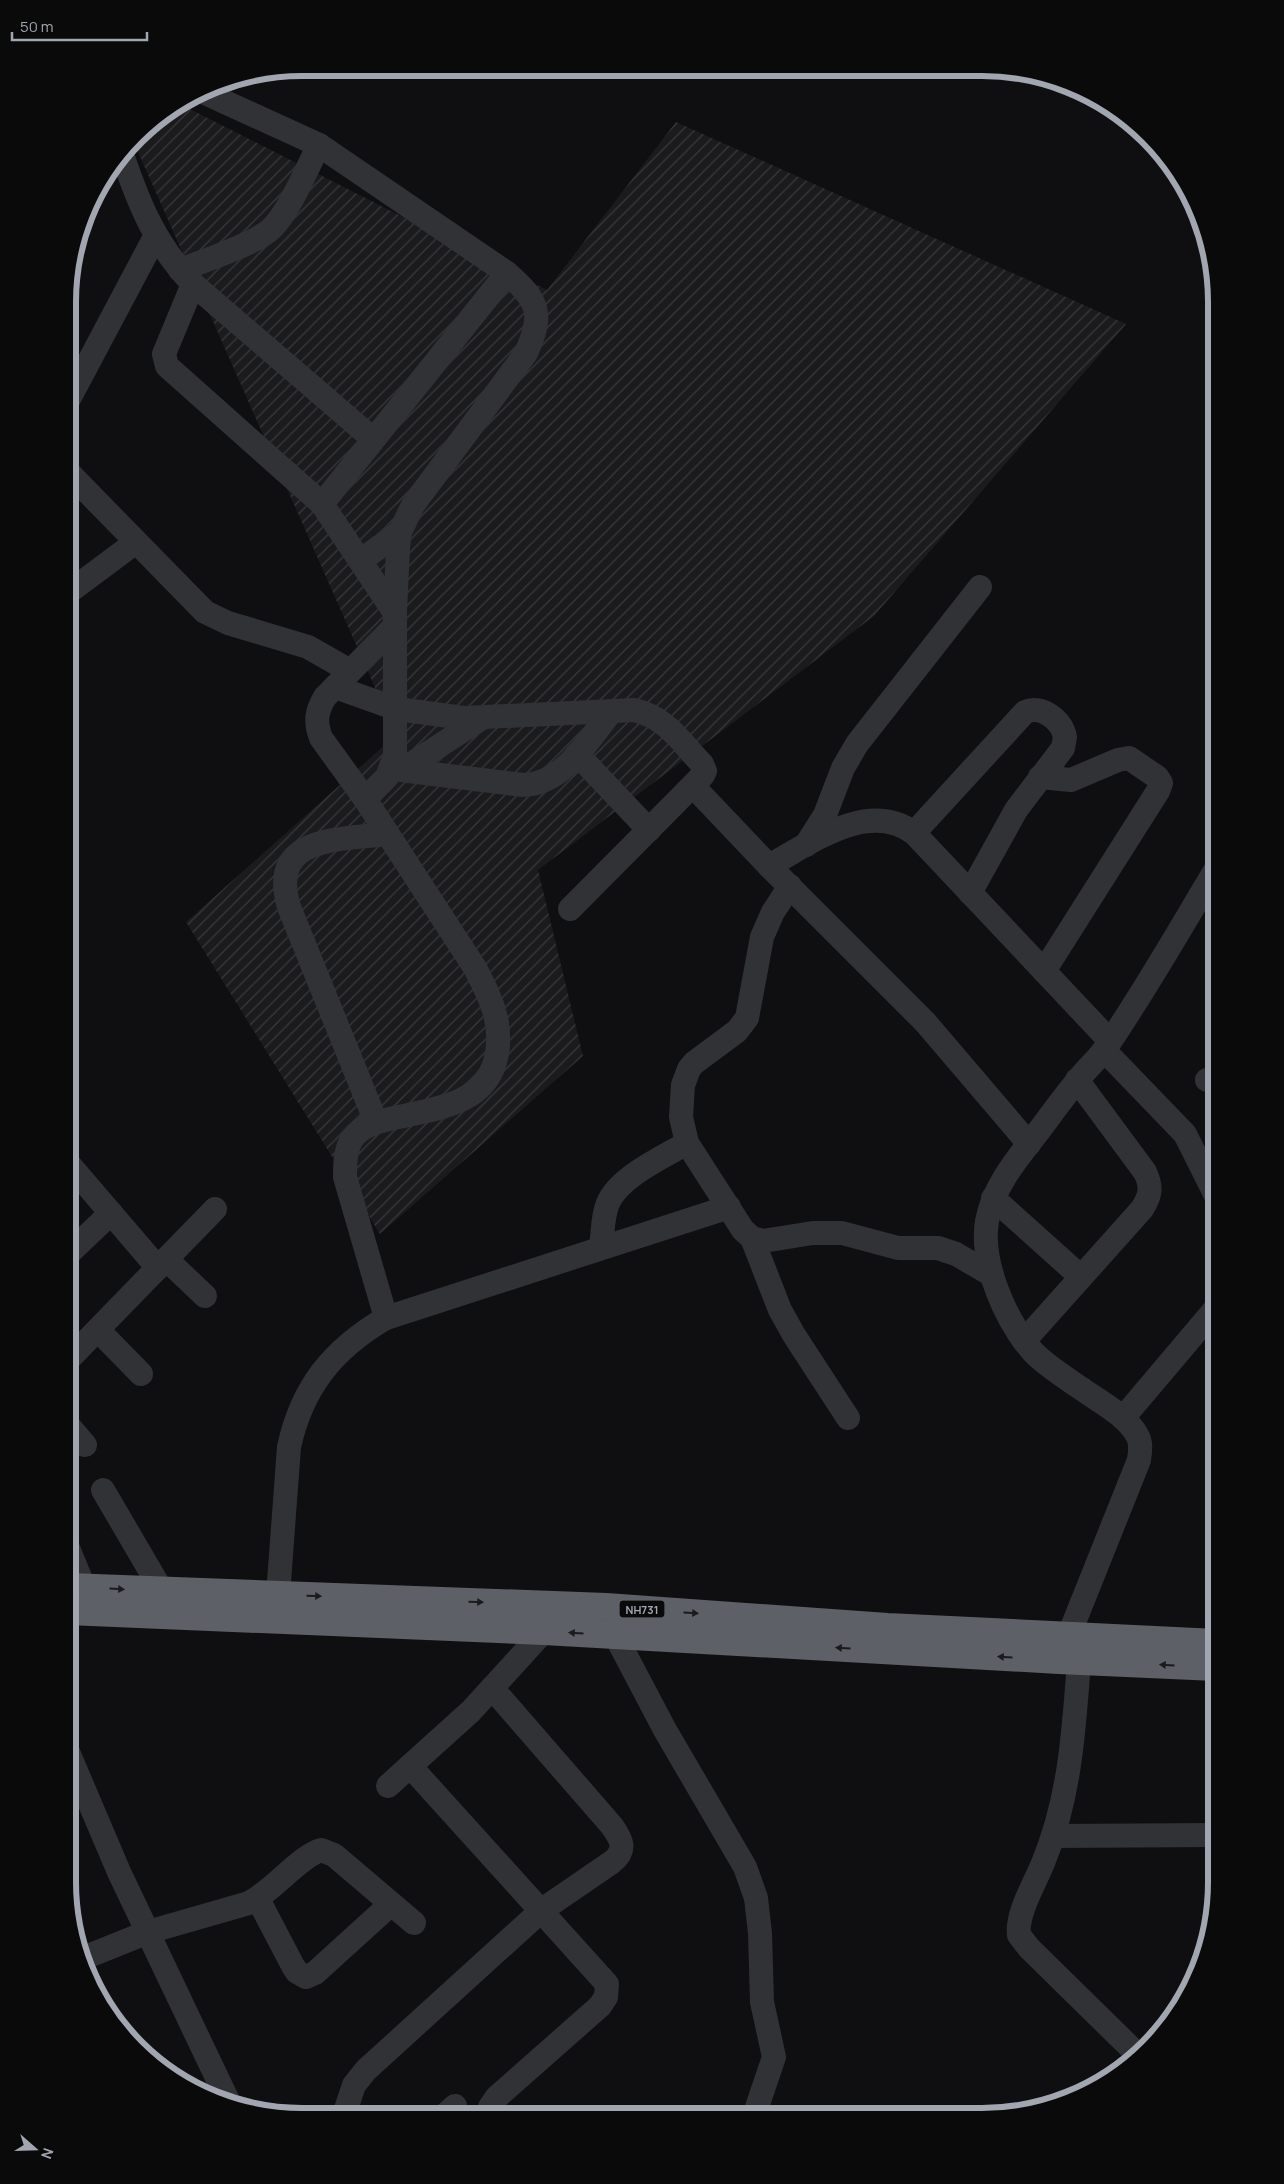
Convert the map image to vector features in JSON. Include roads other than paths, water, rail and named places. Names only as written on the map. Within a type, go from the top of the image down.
[{"type":"highway","name":"NH731","points":[[76,1587],[606,1606],[887,1627],[1208,1643]]},
{"type":"highway","name":"NH731","points":[[76,1611],[544,1631],[1208,1667]]},
{"type":"street","points":[[211,96],[319,145],[507,273],[529,294],[534,304],[535,334],[526,353],[413,505],[400,532],[395,620],[403,710],[397,746],[397,769]]},
{"type":"street","points":[[319,145],[273,228],[187,277],[164,354],[165,363],[322,504],[360,561],[395,620]]},
{"type":"street","points":[[126,162],[141,205],[168,256],[187,277],[373,439]]},
{"type":"street","points":[[76,386],[156,236]]},
{"type":"street","points":[[322,504],[507,273]]},
{"type":"street","points":[[76,480],[194,601],[215,618],[308,647],[343,679],[403,710],[437,745],[463,778]]},
{"type":"street","points":[[360,561],[400,532]]},
{"type":"street","points":[[76,587],[136,542]]},
{"type":"street","points":[[806,846],[825,815],[843,768],[857,744],[980,587]]},
{"type":"street","points":[[386,1318],[345,1177],[345,1163],[350,1142],[362,1129],[376,1122],[452,1105],[470,1097],[485,1083],[493,1068],[499,1050],[500,1033],[489,995],[475,968],[365,799],[321,738],[317,727],[319,707],[395,620]]},
{"type":"street","points":[[403,710],[449,717],[634,710],[646,713],[664,723],[704,767],[704,775],[570,909]]},
{"type":"street","points":[[914,833],[1020,718],[1030,710],[1040,710],[1060,725],[1065,737],[1063,748],[1016,810],[970,893]]},
{"type":"street","points":[[397,769],[535,785],[554,775],[577,754],[612,711]]},
{"type":"street","points":[[365,799],[397,769],[483,717]]},
{"type":"street","points":[[577,754],[649,830]]},
{"type":"street","points":[[1040,778],[1071,780],[1118,760],[1129,758],[1157,777],[1160,783],[1158,791],[1044,971]]},
{"type":"street","points":[[693,786],[769,866],[925,1022],[1028,1144]]},
{"type":"street","points":[[769,866],[844,826],[863,821],[882,820],[894,822],[914,833],[1044,971],[1185,1134],[1208,1180]]},
{"type":"street","points":[[376,1122],[289,907],[284,882],[290,862],[302,849],[314,844],[336,840],[386,834]]},
{"type":"street","points":[[1069,1635],[1139,1460],[1141,1448],[1138,1436],[1123,1418],[1052,1368],[1024,1340],[1008,1315],[992,1275],[986,1244],[987,1222],[993,1198],[1006,1173],[1077,1080],[1107,1046],[1167,952],[1208,883]]},
{"type":"street","points":[[790,886],[773,912],[762,937],[747,1018],[737,1030],[694,1063],[686,1076],[680,1107],[682,1126],[687,1143],[743,1230],[752,1238],[780,1310],[794,1335],[848,1418]]},
{"type":"street","points":[[1024,1340],[1142,1209],[1151,1191],[1150,1182],[1145,1172],[1077,1080]]},
{"type":"street","points":[[601,1248],[605,1212],[614,1193],[631,1177],[687,1143]]},
{"type":"street","points":[[76,1172],[111,1213],[162,1263],[205,1296]]},
{"type":"street","points":[[993,1198],[1081,1277]]},
{"type":"street","points":[[278,1595],[289,1447],[294,1424],[303,1400],[318,1374],[361,1332],[386,1318],[729,1207]]},
{"type":"street","points":[[76,1352],[215,1209]]},
{"type":"street","points":[[76,1246],[111,1213]]},
{"type":"street","points":[[752,1238],[763,1240],[813,1233],[842,1233],[898,1248],[938,1248],[956,1254],[992,1275]]},
{"type":"street","points":[[1123,1418],[1208,1317]]},
{"type":"street","points":[[98,1330],[141,1374]]},
{"type":"street","points":[[76,1434],[85,1445]]},
{"type":"street","points":[[103,1490],[162,1591]]},
{"type":"street","points":[[388,1786],[471,1711],[544,1631]]},
{"type":"street","points":[[615,1635],[665,1730],[745,1867],[756,1898],[760,1933],[762,2002],[774,2057],[757,2108]]},
{"type":"street","points":[[1080,1661],[1073,1751],[1068,1781],[1053,1836],[1020,1917],[1019,1935],[1029,1948],[1133,2050]]},
{"type":"street","points":[[346,2108],[354,2085],[366,2070],[542,1910],[617,1858],[622,1848],[622,1843],[612,1826],[492,1688]]},
{"type":"street","points":[[410,1766],[602,1976],[607,1984],[606,1997],[600,2006],[497,2097],[490,2108]]},
{"type":"street","points":[[76,1770],[148,1932],[225,2094]]},
{"type":"street","points":[[1053,1836],[1208,1834]]},
{"type":"street","points":[[89,1956],[148,1932],[258,1899],[310,1855],[321,1850],[334,1855],[414,1923]]},
{"type":"street","points":[[258,1899],[293,1966],[297,1972],[306,1977],[315,1973],[391,1904]]}]
